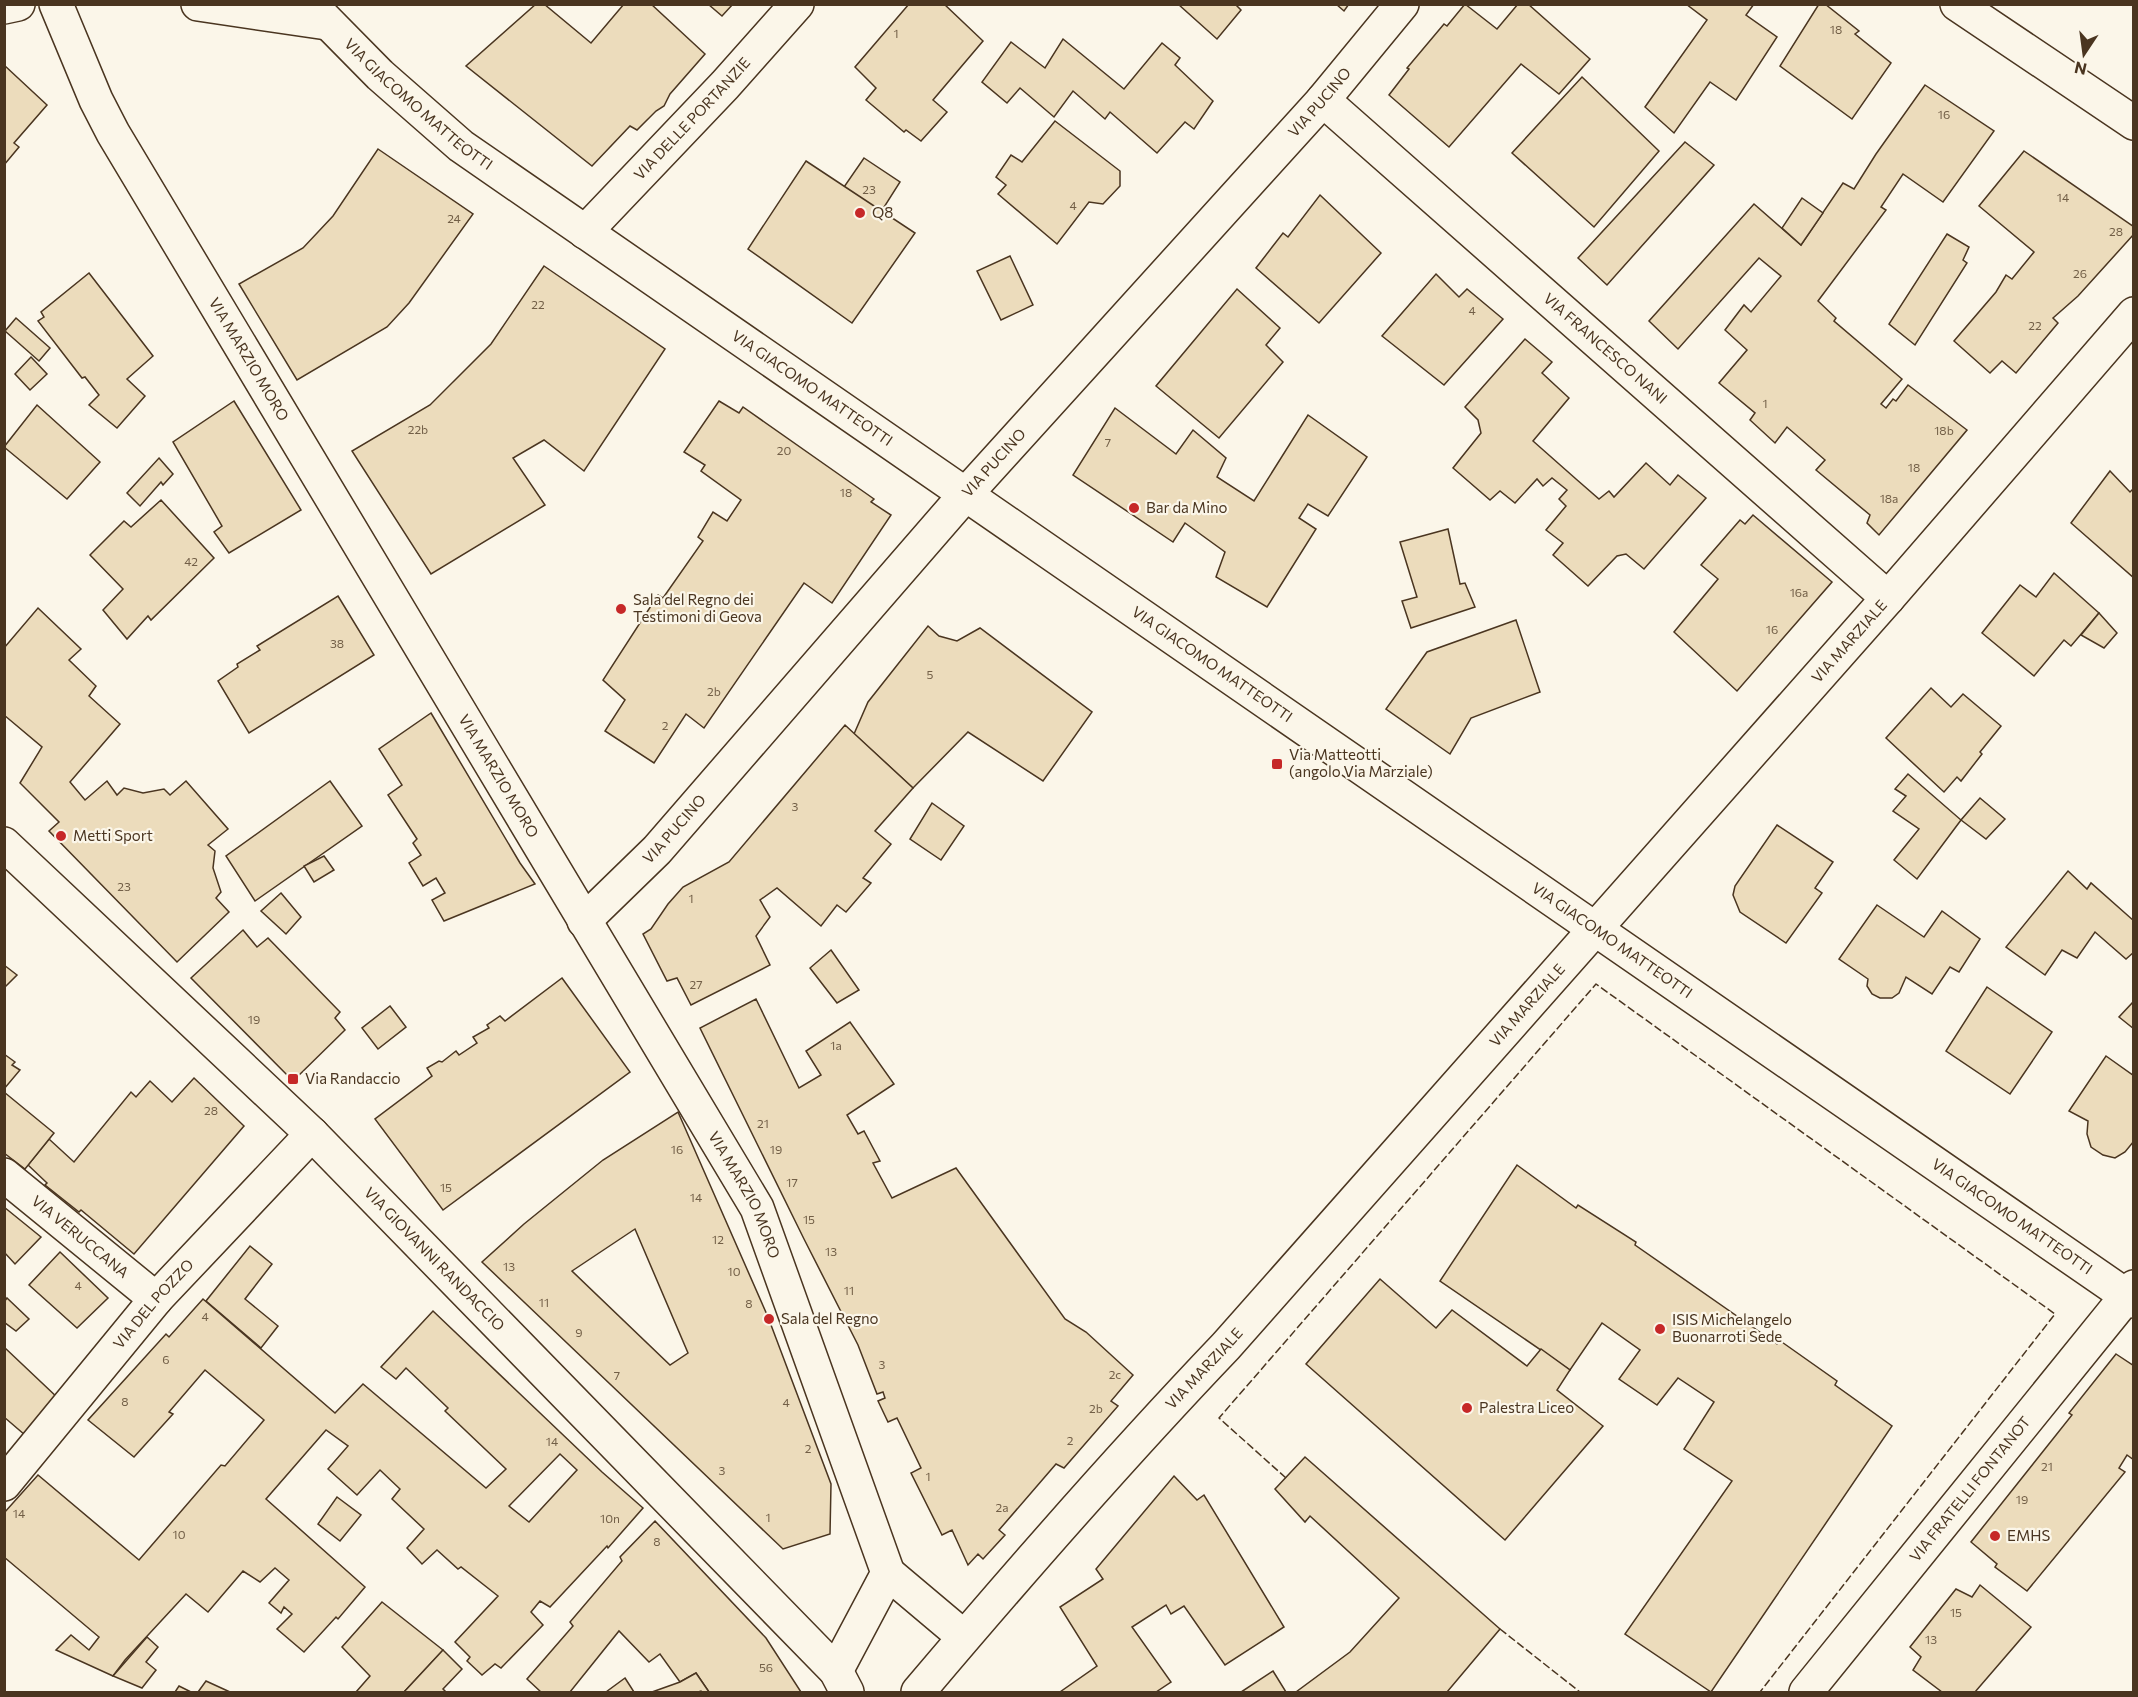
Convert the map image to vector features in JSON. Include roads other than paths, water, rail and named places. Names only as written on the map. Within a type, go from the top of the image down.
[{"type":"street","points":[[4,8],[18,4]]},
{"type":"street","name":"VIA MARZIO MORO","points":[[56,4],[96,100],[113,133],[757,1209],[888,1573]]},
{"type":"street","points":[[198,4],[319,14]]},
{"type":"street","name":"VIA DELLE PORTANZIE","points":[[585,232],[797,4]]},
{"type":"street","name":"VIA PUCINO","points":[[584,921],[657,850],[965,495],[1323,100],[1402,4]]},
{"type":"street","points":[[1957,4],[2133,123]]},
{"type":"street","name":"VIA GIACOMO MATTEOTTI","points":[[319,14],[380,75],[461,146],[1595,929],[2131,1294]]},
{"type":"street","name":"VIA FRANCESCO NANI","points":[[1323,100],[1888,598]]},
{"type":"street","name":"VIA MARZIALE","points":[[918,1692],[964,1637],[1178,1396],[1226,1346],[1888,598],[2133,314]]},
{"type":"street","name":"VIA GIOVANNI RANDACCIO","points":[[4,844],[312,1134],[842,1682]]},
{"type":"street","name":"VIA DEL POZZO","points":[[4,1484],[156,1299],[312,1134]]},
{"type":"street","name":"VIA VERUCCANA","points":[[4,1175],[156,1299]]},
{"type":"street","name":"VIA FRATELLI FONTANOT","points":[[1806,1692],[2131,1294]]},
{"type":"street","points":[[842,1682],[888,1573],[964,1637]]},
{"type":"place","name":"Q8","points":[[860,213]]},
{"type":"place","name":"Bar da Mino","points":[[1134,508]]},
{"type":"place","name":"Sala del Regno dei Testimoni di Geova","points":[[621,609]]},
{"type":"place","name":"Via Matteotti (angolo Via Marziale)","points":[[1277,764]]},
{"type":"place","name":"Metti Sport","points":[[61,836]]},
{"type":"place","name":"Via Randaccio","points":[[293,1079]]},
{"type":"place","name":"Sala del Regno","points":[[769,1319]]},
{"type":"place","name":"ISIS Michelangelo Buonarroti Sede","points":[[1660,1329]]},
{"type":"place","name":"Palestra Liceo","points":[[1467,1408]]},
{"type":"place","name":"EMHS","points":[[1995,1536]]}]
